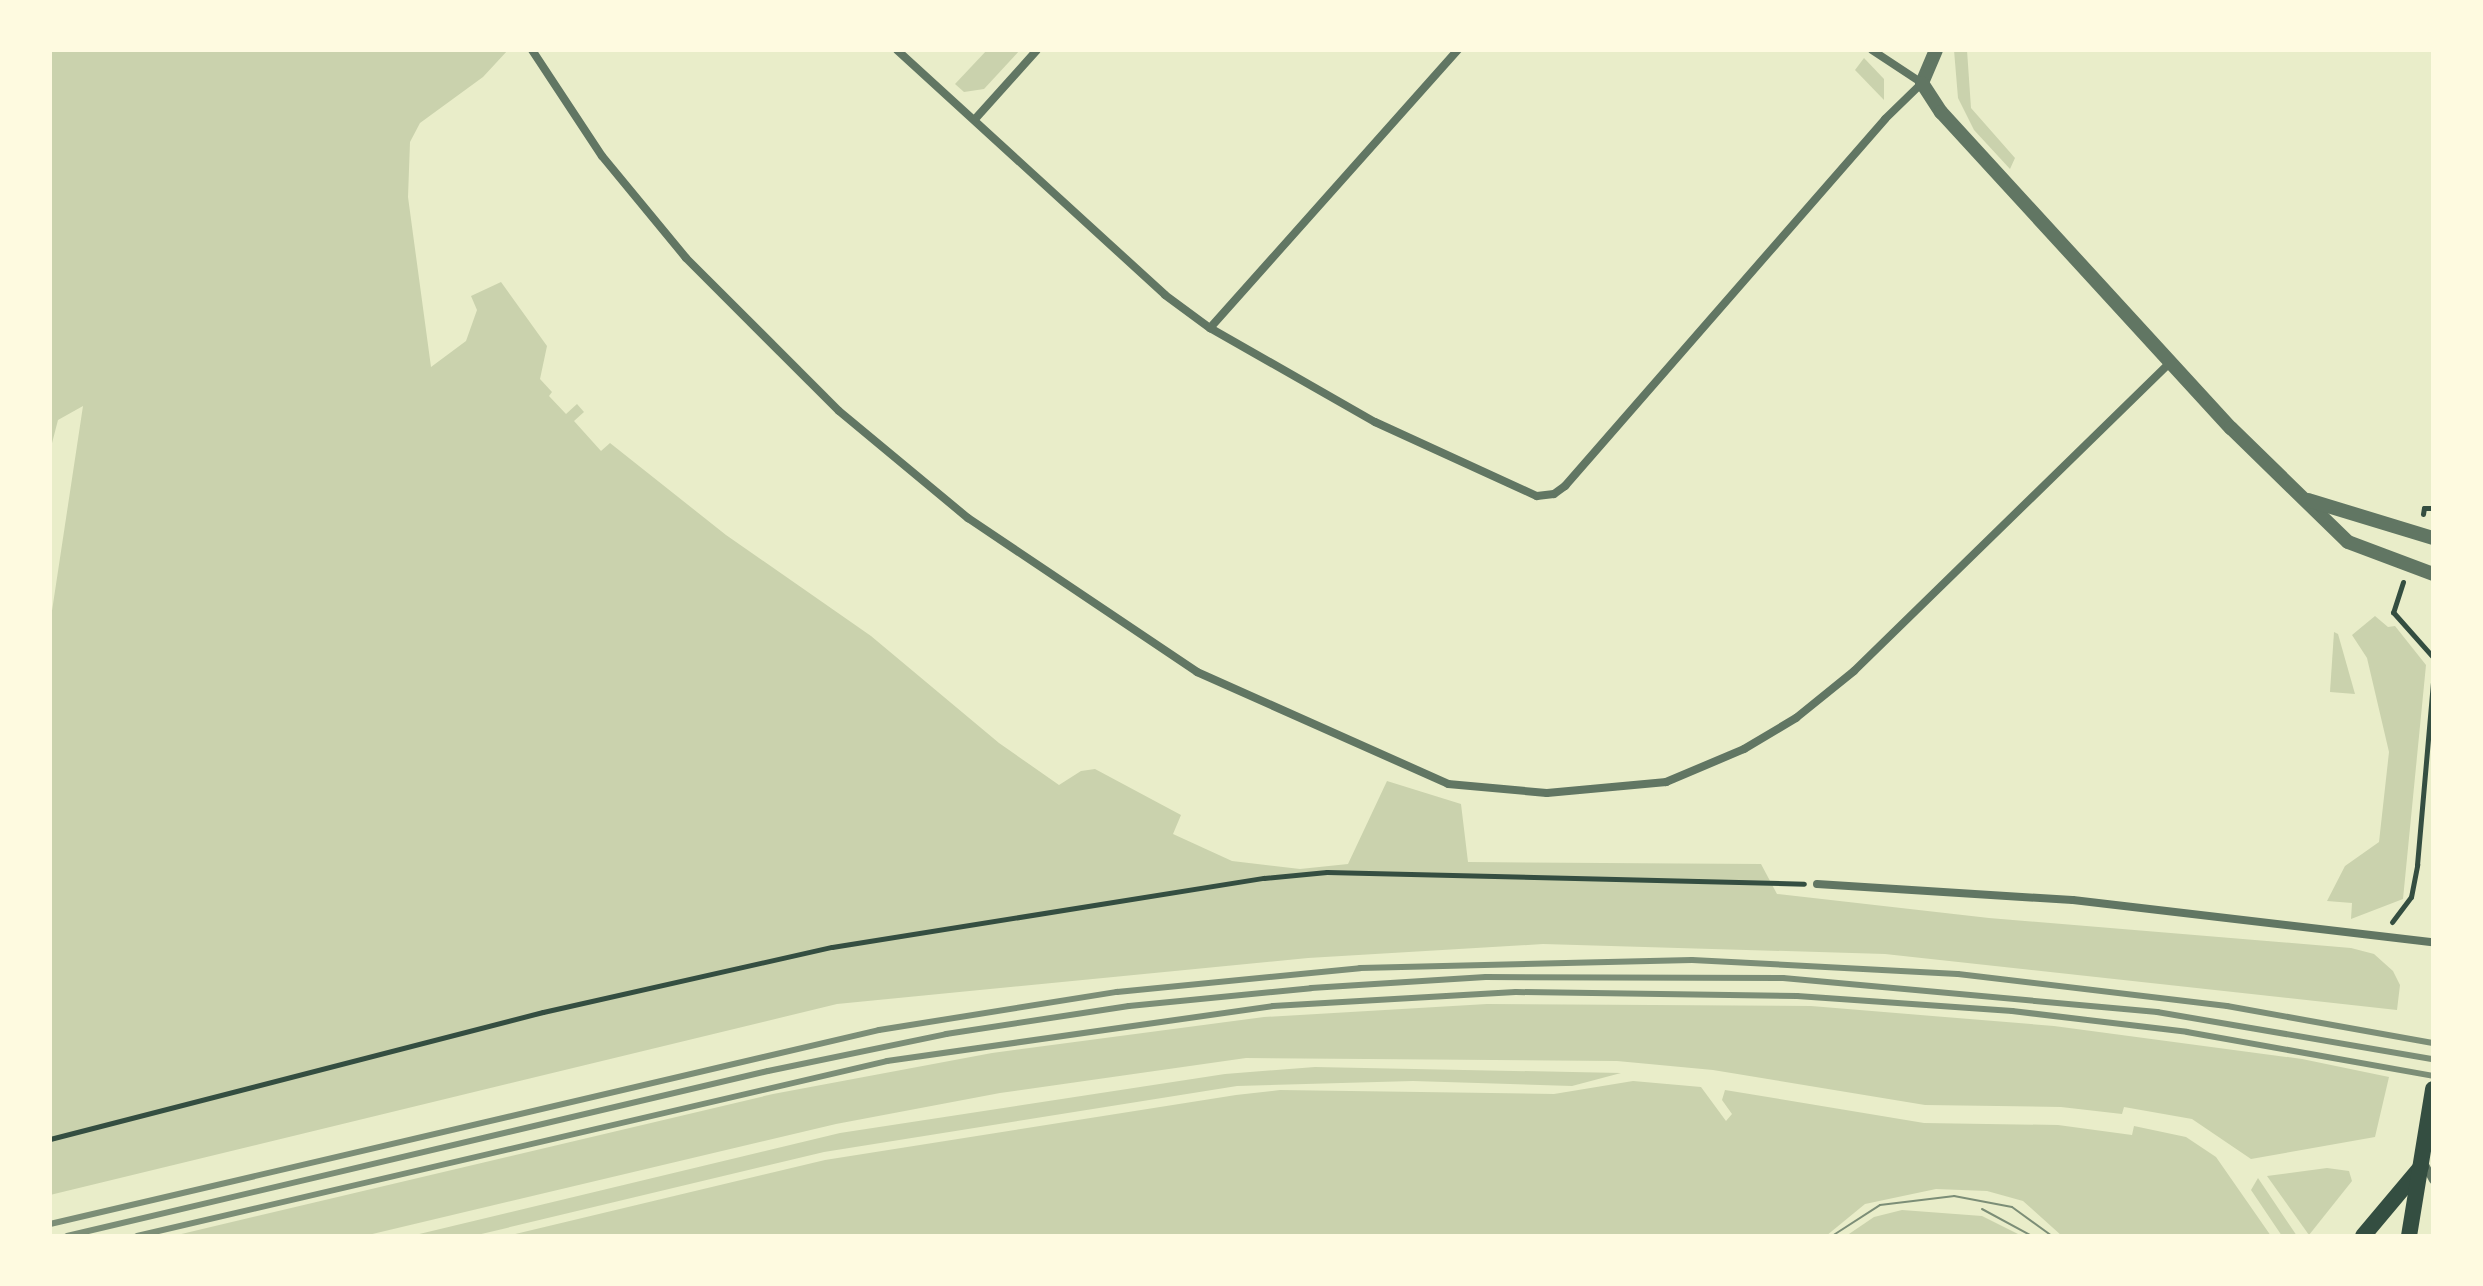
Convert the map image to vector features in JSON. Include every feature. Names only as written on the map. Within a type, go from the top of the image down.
[{"type":"main road","points":[[2409,1236],[2424,1163],[2433,1089]]},
{"type":"main road","points":[[2363,1236],[2424,1163]]},
{"type":"street","points":[[532,50],[602,156],[686,258],[839,411],[968,518],[1197,672],[1448,784],[1547,793],[1666,782],[1744,749],[1796,718],[1854,671],[2172,361]]},
{"type":"street","points":[[897,50],[976,118],[1165,295],[1210,328],[1389,429],[1517,490],[1554,494],[1922,83],[1936,50]]},
{"type":"street","points":[[976,118],[1037,50]]},
{"type":"street","points":[[1210,328],[1458,50]]},
{"type":"street","points":[[1872,50],[1922,83],[1972,149],[2264,461],[2348,542],[2433,574]]},
{"type":"street","points":[[2307,500],[2433,538]]},
{"type":"street","points":[[1817,884],[2073,900],[2433,942]]},
{"type":"street","points":[[2424,1163],[2433,1180]]},
{"type":"path","points":[[2424,508],[2433,508]]},
{"type":"path","points":[[2403,584],[2393,612],[2433,657]]},
{"type":"path","points":[[2390,925],[2411,897],[2417,865],[2433,682]]},
{"type":"path","points":[[50,1139],[543,1012],[832,947],[1264,878],[1327,872],[1817,884]]},
{"type":"green space","points":[[50,50],[508,50],[483,77],[420,123],[410,142],[408,197],[431,367],[466,341],[477,310],[471,296],[501,282],[547,346],[540,379],[552,392],[549,396],[566,414],[577,404],[584,412],[574,421],[601,451],[610,443],[726,535],[871,636],[999,743],[1059,785],[1081,771],[1095,769],[1181,815],[1173,834],[1232,861],[1300,869],[1348,864],[1387,781],[1461,804],[1468,862],[1761,864],[1777,894],[1989,918],[2351,948],[2374,954],[2393,971],[2400,985],[2397,1010],[1885,954],[1543,944],[1308,958],[837,1004],[50,1195],[50,624],[83,406],[58,420],[50,451]]},
{"type":"green space","points":[[987,50],[1020,50],[984,89],[964,92],[955,84]]},
{"type":"green space","points":[[1954,50],[1967,50],[1971,108],[2015,158],[2010,169],[1974,130],[1958,98]]},
{"type":"green space","points":[[1864,58],[1884,79],[1884,100],[1855,70]]},
{"type":"green space","points":[[2375,616],[2388,627],[2395,626],[2426,665],[2403,899],[2351,919],[2352,903],[2327,901],[2345,866],[2379,842],[2389,752],[2367,658],[2352,635]]},
{"type":"green space","points":[[2334,632],[2338,634],[2355,694],[2330,692]]},
{"type":"green space","points":[[1487,1004],[1811,1006],[2054,1026],[2302,1059],[2389,1077],[2375,1137],[2251,1159],[2192,1119],[2124,1107],[2122,1114],[2061,1107],[1925,1105],[1713,1070],[1617,1061],[1246,1058],[1000,1093],[836,1124],[364,1236],[173,1236],[773,1094],[992,1053],[1264,1017]]},
{"type":"green space","points":[[1315,1067],[1621,1073],[1572,1086],[1413,1081],[1237,1086],[824,1152],[473,1236],[411,1236],[840,1133],[1225,1074]]},
{"type":"green space","points":[[1633,1081],[1701,1087],[1726,1121],[1732,1114],[1722,1100],[1725,1090],[1924,1123],[2058,1125],[2132,1135],[2134,1126],[2186,1137],[2216,1157],[2271,1236],[2062,1236],[2023,1201],[1987,1191],[1936,1189],[1865,1204],[1826,1236],[507,1236],[825,1160],[1236,1095],[1280,1090],[1554,1094]]},
{"type":"green space","points":[[2327,1168],[2349,1171],[2352,1181],[2309,1235],[2267,1176]]},
{"type":"green space","points":[[2258,1178],[2297,1236],[2282,1236],[2251,1190]]},
{"type":"green space","points":[[1902,1210],[1982,1216],[2022,1236],[1846,1236],[1874,1217]]},
{"type":"tram line","points":[[1832,1236],[1880,1205],[1954,1196],[2012,1207],[2052,1236]]},
{"type":"tram line","points":[[1982,1209],[2032,1236]]},
{"type":"railway","points":[[50,1224],[879,1030],[1117,992],[1360,968],[1692,960],[1958,974],[2227,1006],[2433,1043]]},
{"type":"railway","points":[[67,1236],[768,1071],[946,1034],[1129,1006],[1311,988],[1486,977],[1783,978],[2157,1012],[2433,1059]]},
{"type":"railway","points":[[137,1236],[887,1061],[1273,1006],[1516,992],[1797,996],[2012,1011],[2187,1032],[2433,1076]]}]
